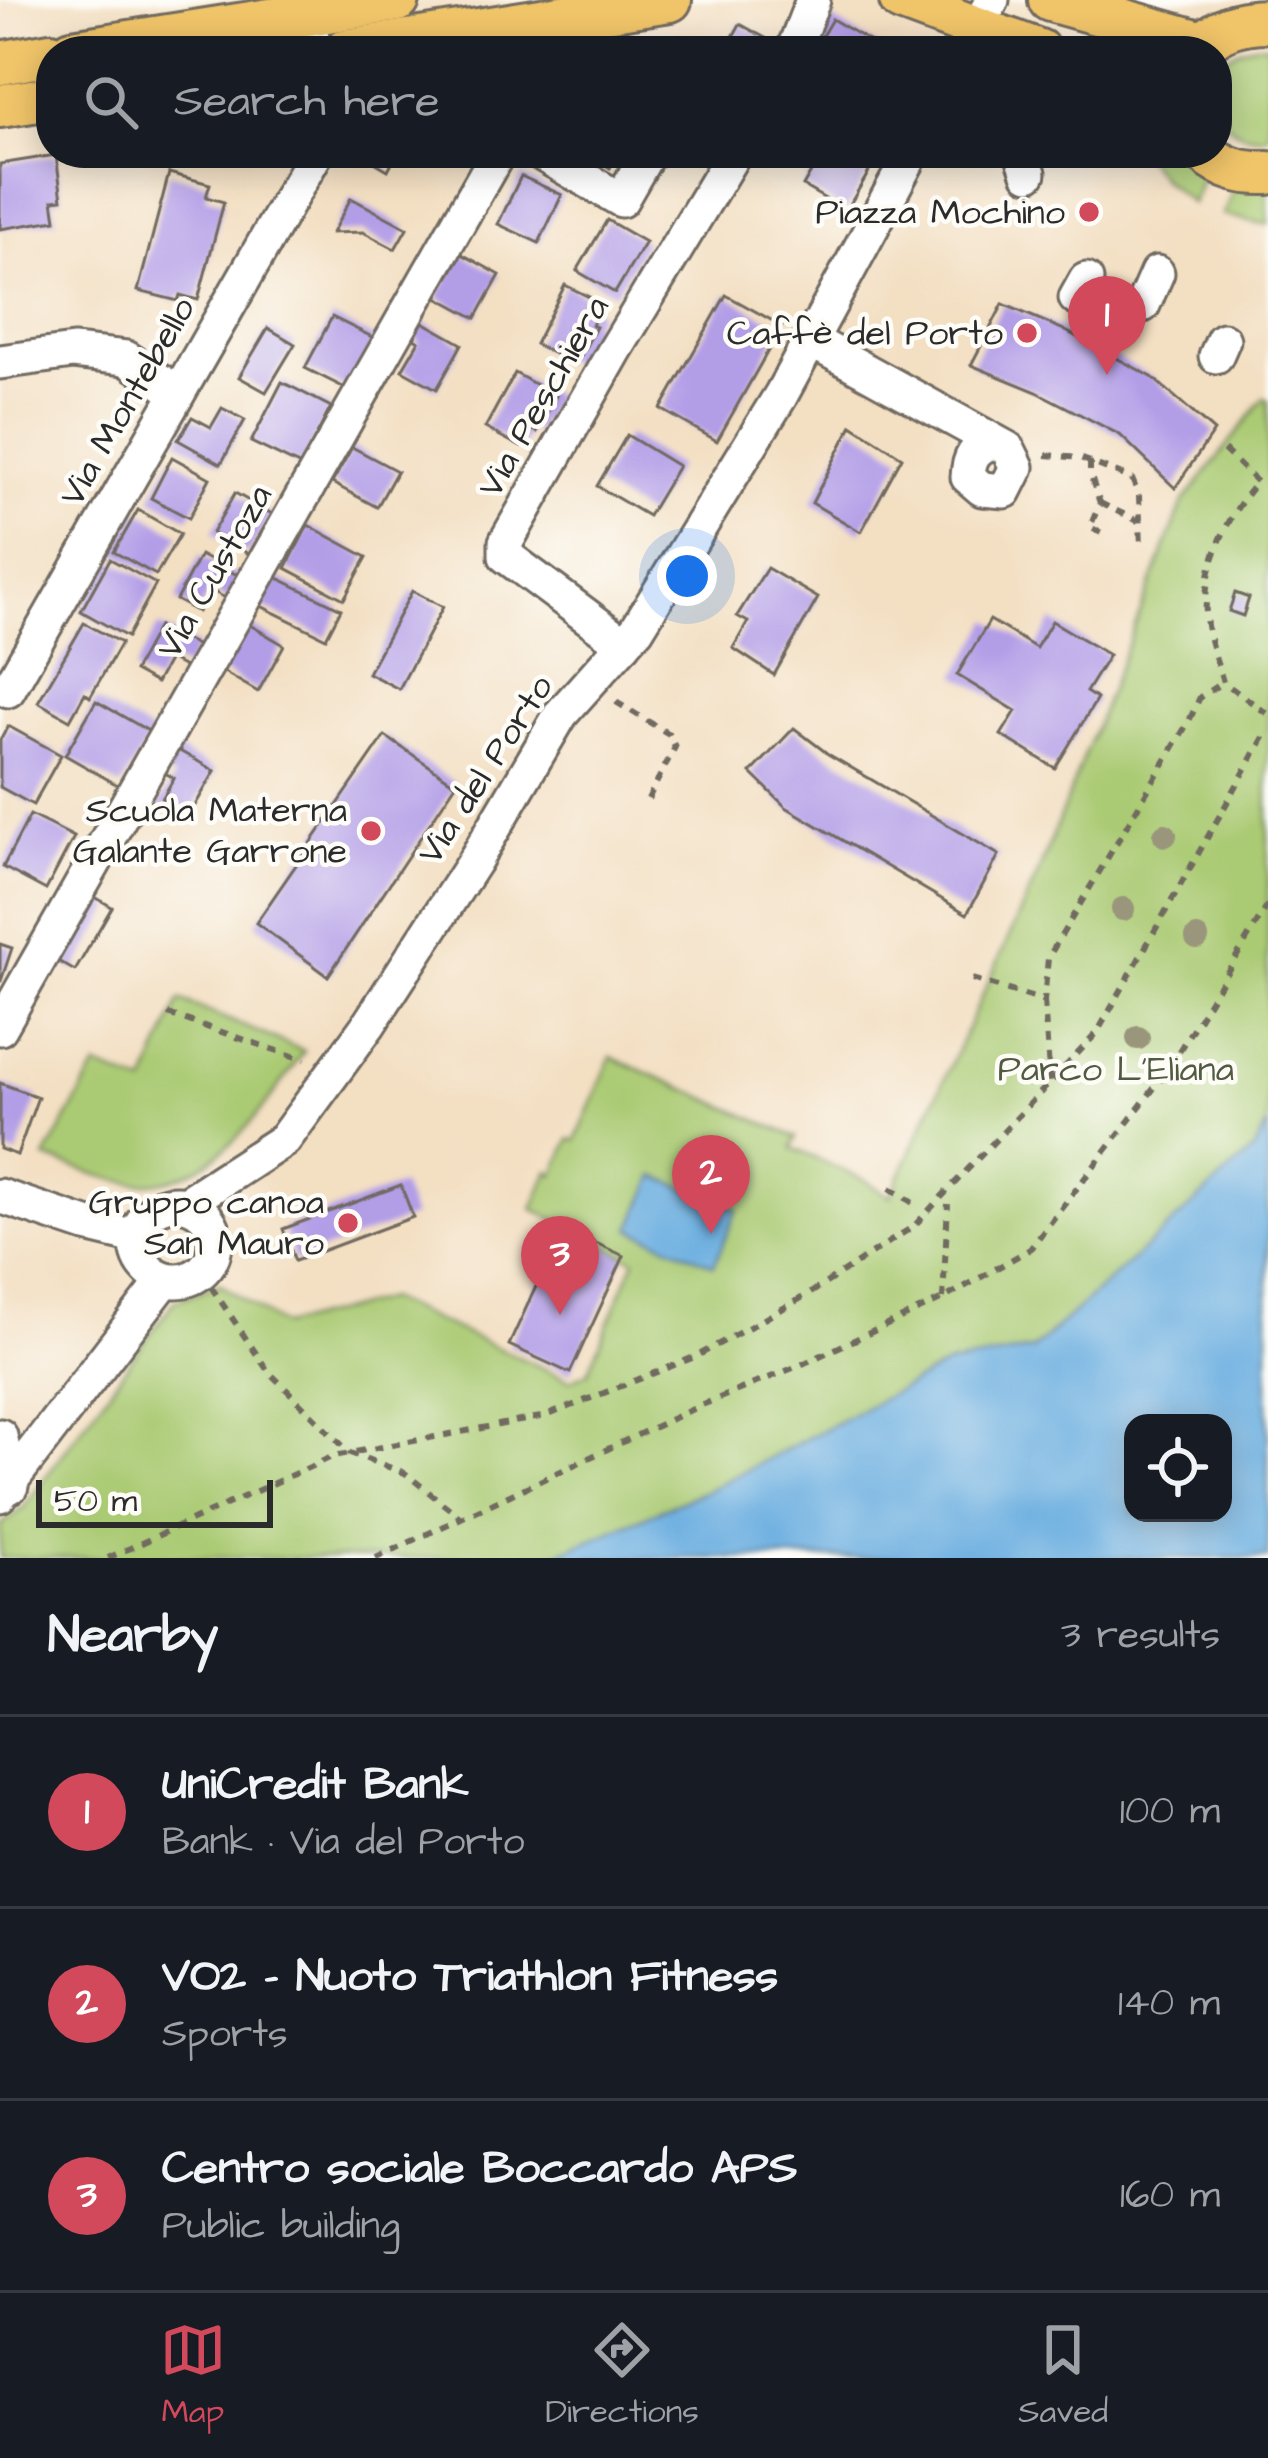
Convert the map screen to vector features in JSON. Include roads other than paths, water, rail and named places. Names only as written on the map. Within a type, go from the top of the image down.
[{"type":"main road","points":[[115,36],[219,14],[308,21],[398,0]]},
{"type":"main road","points":[[480,36],[670,0]]},
{"type":"main road","points":[[901,0],[1002,36]]},
{"type":"main road","points":[[1050,0],[1165,36]]},
{"type":"main road","points":[[1213,36],[1258,14]]},
{"type":"main road","points":[[0,106],[36,104]]},
{"type":"main road","points":[[1229,168],[1268,173]]},
{"type":"street","points":[[799,36],[813,0]]},
{"type":"street","name":"Via Montebello","points":[[8,690],[307,168]]},
{"type":"street","name":"Via Custoza","points":[[0,1028],[489,168]]},
{"type":"street","points":[[566,168],[621,200],[639,168]]},
{"type":"street","name":"Via Peschiera","points":[[624,644],[506,556],[506,542],[725,168]]},
{"type":"street","name":"Via del Porto","points":[[185,1204],[284,1140],[337,1071],[474,862],[561,714],[650,610],[810,340],[904,168]]},
{"type":"street","points":[[1143,304],[1157,273]]},
{"type":"street","points":[[810,340],[1003,450]]},
{"type":"street","points":[[0,362],[73,352],[126,358],[178,394]]},
{"type":"street","points":[[0,1196],[136,1237]]},
{"type":"street","points":[[185,1204],[206,1217],[215,1239],[209,1263],[190,1279],[165,1280],[146,1268],[136,1237],[148,1214],[159,1206],[185,1204]]},
{"type":"street","points":[[5,1491],[165,1280]]},
{"type":"street","points":[[0,1436],[5,1491]]},
{"type":"water","points":[[1268,1124],[1268,1558],[547,1558],[710,1489],[947,1365],[1032,1350],[1254,1150]]},
{"type":"water","points":[[655,1176],[737,1209],[714,1265],[631,1229]]},
{"type":"place","name":"Piazza Mochino","points":[[1089,212]]},
{"type":"place","name":"Caffè del Porto","points":[[1027,333]]},
{"type":"place","name":"UniCredit Bank","points":[[1107,375]]},
{"type":"place","name":"Scuola Materna Galante Garrone","points":[[371,831]]},
{"type":"place","name":"Gruppo canoa San Mauro","points":[[348,1223]]},
{"type":"place","name":"VO2 - Nuoto Triathlon Fitness","points":[[711,1234]]},
{"type":"place","name":"Centro sociale Boccardo APS","points":[[560,1315]]},
{"type":"park label","name":"Parco L'Eliana","points":[[1116,1069]]}]
